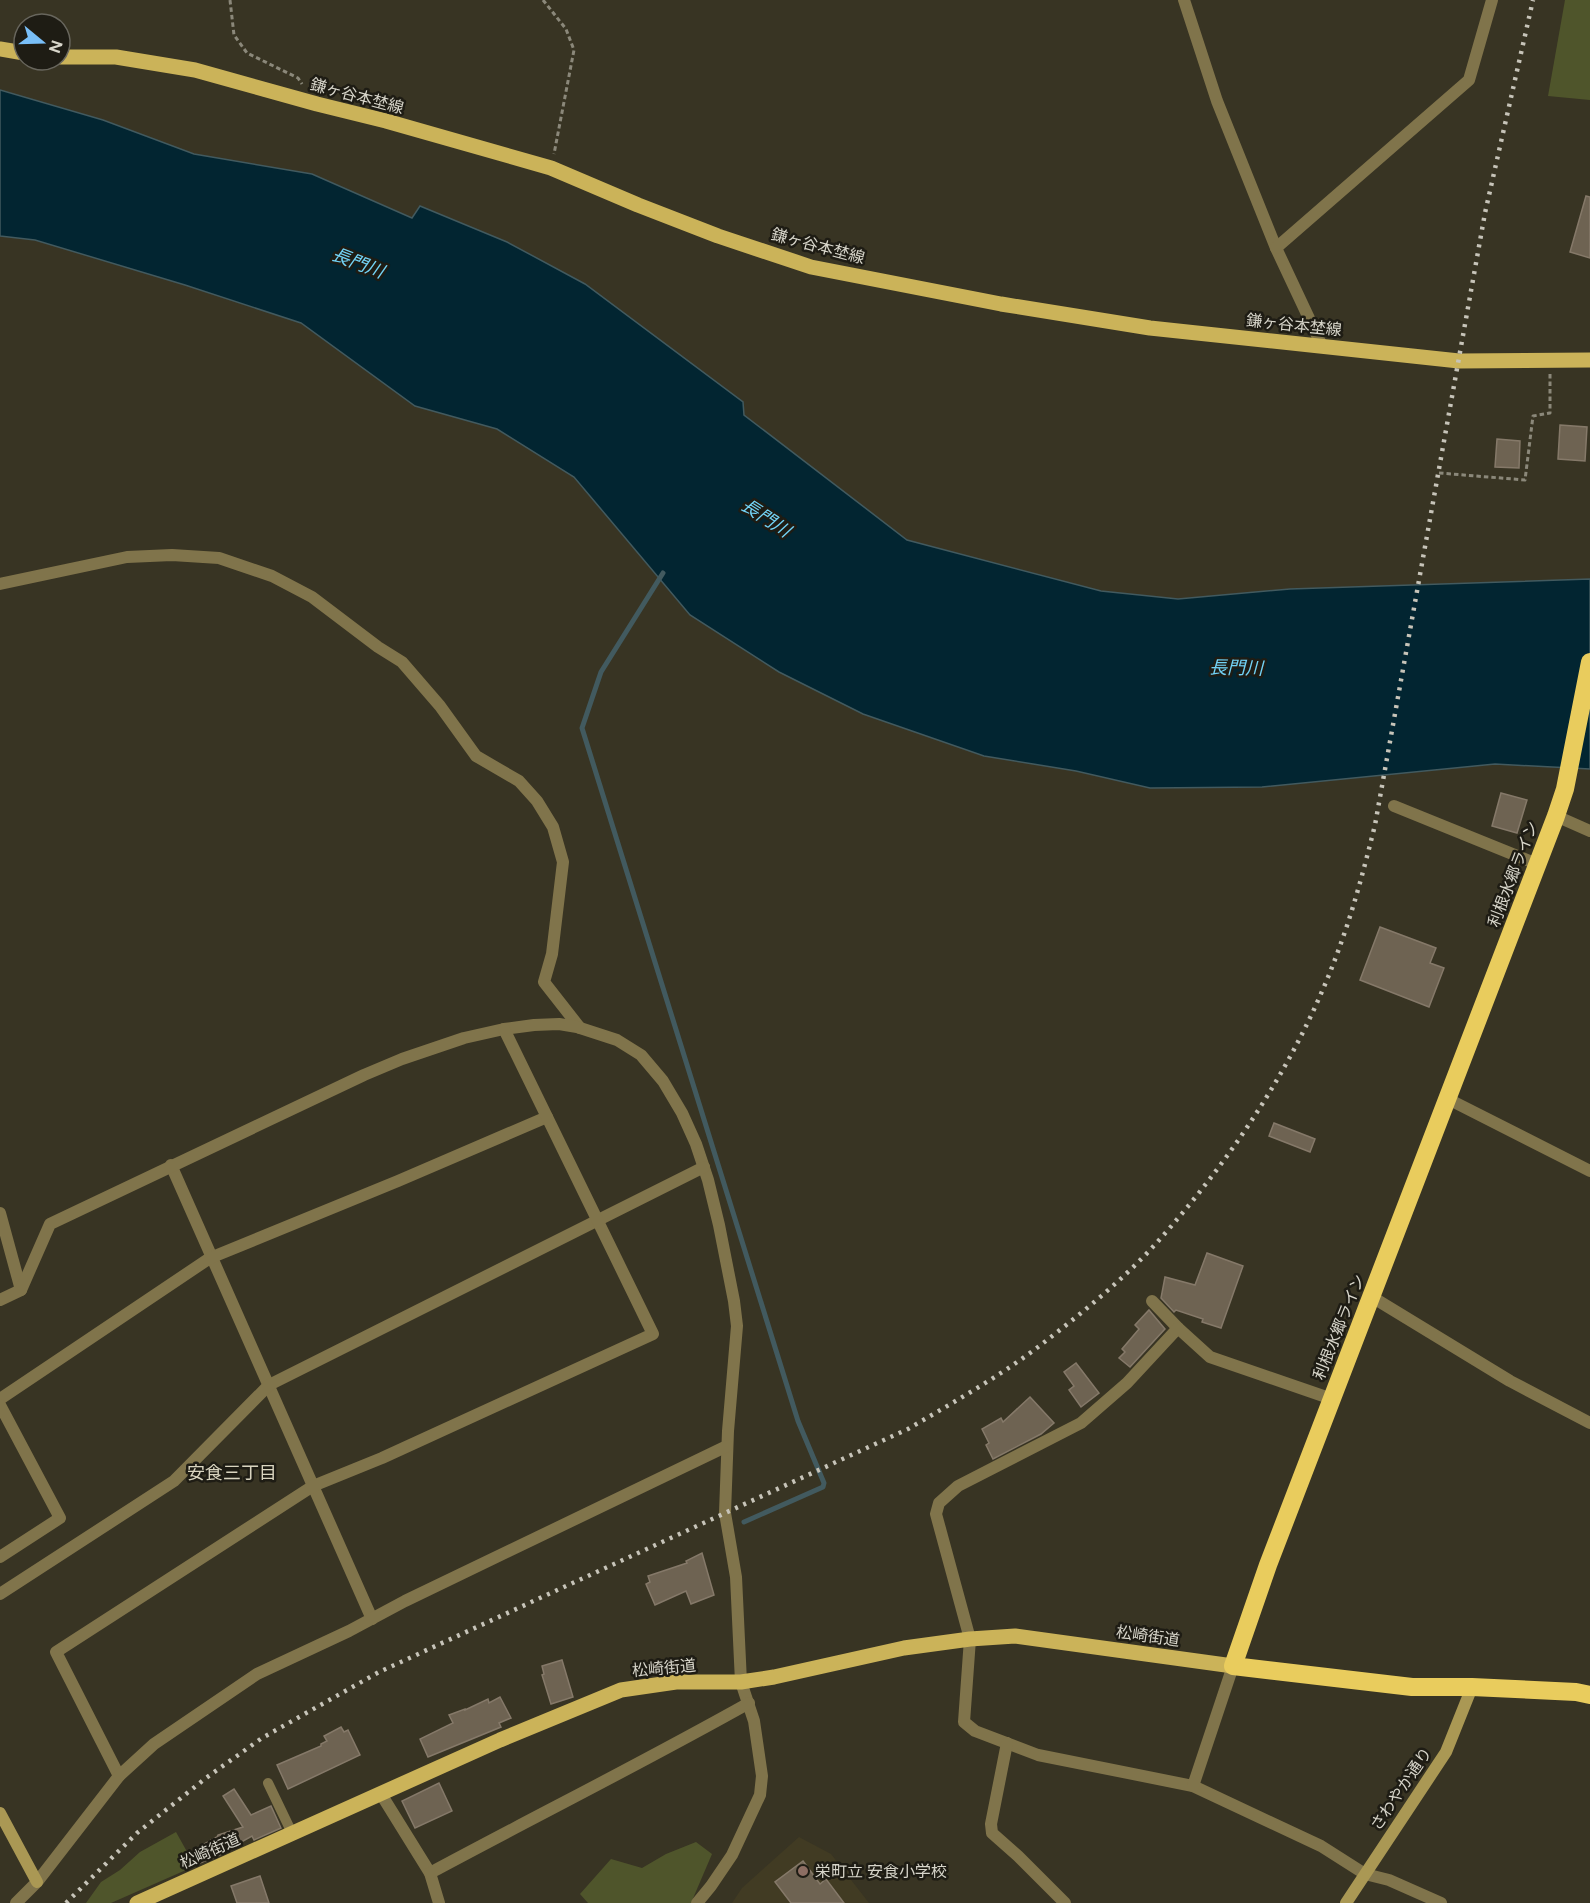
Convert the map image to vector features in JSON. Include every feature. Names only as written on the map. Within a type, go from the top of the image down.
[{"type":"highway","name":"利根水郷ライン","points":[[1233,1666],[1268,1565],[1556,816],[1565,789],[1590,662]]},
{"type":"highway","points":[[1233,1666],[1412,1687],[1472,1687],[1576,1692],[1590,1695]]},
{"type":"main road","name":"鎌ヶ谷本埜線","points":[[72,57],[116,57],[195,70],[386,121],[551,168],[718,236],[811,267],[1001,304],[1150,328],[1459,361],[1590,360]]},
{"type":"main road","name":"松崎街道","points":[[137,1903],[500,1740],[621,1690],[676,1682],[741,1682],[774,1677],[904,1648],[970,1639],[1015,1636],[1233,1666]]},
{"type":"street","points":[[1184,0],[1217,101],[1276,248],[1322,346]]},
{"type":"street","points":[[1276,248],[1469,80],[1492,0]]},
{"type":"street","points":[[0,584],[127,557],[172,555],[219,558],[272,576],[312,597],[378,647],[402,662],[440,706],[476,756],[519,781],[537,801],[553,827],[563,862],[552,954],[544,982],[580,1028]]},
{"type":"street","points":[[1394,806],[1537,864]]},
{"type":"street","points":[[1556,816],[1590,831]]},
{"type":"street","points":[[0,1300],[21,1290],[50,1224],[171,1165],[402,1059],[464,1038],[504,1029],[559,1024],[617,1040],[641,1055],[663,1082],[682,1113],[696,1144],[719,1225],[737,1326],[727,1446],[725,1513],[736,1577],[741,1682],[754,1721],[762,1776],[760,1795],[732,1855],[697,1903]]},
{"type":"street","points":[[119,1776],[56,1652],[313,1486],[392,1453],[653,1334],[504,1029]]},
{"type":"street","points":[[1448,1099],[1590,1171]]},
{"type":"street","points":[[0,1398],[212,1257],[547,1117]]},
{"type":"street","points":[[171,1165],[372,1619]]},
{"type":"street","points":[[0,1594],[174,1481],[269,1385],[704,1167]]},
{"type":"street","points":[[0,1213],[21,1290]]},
{"type":"street","points":[[1372,1297],[1510,1381],[1590,1424]]},
{"type":"street","points":[[1152,1301],[1210,1357],[1332,1399]]},
{"type":"street","points":[[1178,1328],[1132,1378],[1081,1423],[958,1486],[939,1503],[936,1514],[970,1639],[964,1722],[975,1731],[1038,1755],[1193,1786],[1321,1846],[1365,1874],[1389,1880],[1424,1899],[1442,1903]]},
{"type":"street","points":[[0,1405],[60,1518],[0,1557]]},
{"type":"street","points":[[16,1903],[37,1882],[119,1776],[154,1744],[257,1674],[727,1446]]},
{"type":"street","points":[[1193,1786],[1233,1666]]},
{"type":"street","name":"さわやか通り","points":[[1346,1903],[1446,1752],[1472,1687]]},
{"type":"street","points":[[430,1873],[749,1703]]},
{"type":"street","points":[[1007,1743],[991,1824],[992,1833],[1065,1903]]},
{"type":"street","points":[[381,1794],[430,1873],[439,1903]]},
{"type":"street","points":[[0,1813],[37,1882]]},
{"type":"lane","points":[[268,1783],[292,1833]]},
{"type":"path","points":[[230,0],[234,35],[247,53],[298,78],[317,104]]},
{"type":"path","points":[[543,0],[566,29],[574,50],[551,168]]},
{"type":"path","points":[[1439,473],[1525,480],[1533,416],[1550,413],[1551,361]]},
{"type":"shaded area","name":"栄町立 安食小学校","points":[[799,1837],[831,1854],[869,1903],[732,1903],[742,1888]]},
{"type":"green space","points":[[1565,0],[1590,0],[1590,100],[1548,96]]},
{"type":"green space","points":[[176,1832],[195,1866],[111,1903],[86,1903],[101,1882],[120,1870],[140,1852]]},
{"type":"green space","points":[[696,1842],[712,1854],[691,1903],[588,1903],[580,1894],[611,1859],[642,1868],[666,1854]]},
{"type":"water","name":"長門川","points":[[0,90],[103,120],[194,154],[312,174],[412,218],[420,206],[507,242],[585,284],[743,402],[744,415],[907,540],[1101,591],[1178,599],[1290,589],[1590,579],[1590,769],[1495,764],[1262,787],[1150,788],[1076,771],[984,756],[863,714],[779,672],[690,615],[574,477],[497,429],[415,406],[301,323],[35,240],[0,236]]},
{"type":"building","points":[[1586,196],[1590,197],[1590,258],[1570,252]]},
{"type":"building","points":[[1560,425],[1587,427],[1585,461],[1558,459]]},
{"type":"building","points":[[1497,439],[1520,441],[1519,468],[1495,467]]},
{"type":"building","points":[[1501,793],[1527,800],[1517,833],[1492,826]]},
{"type":"building","points":[[1380,927],[1436,948],[1430,963],[1444,968],[1429,1007],[1360,980]]},
{"type":"building","points":[[1274,1123],[1315,1139],[1310,1152],[1269,1136]]},
{"type":"building","points":[[1207,1253],[1243,1266],[1221,1328],[1202,1322],[1203,1319],[1176,1310],[1174,1312],[1161,1298],[1165,1277],[1195,1285]]},
{"type":"building","points":[[1149,1310],[1165,1329],[1130,1367],[1119,1358],[1125,1352],[1122,1349],[1139,1329],[1135,1325]]},
{"type":"building","points":[[1076,1363],[1099,1393],[1081,1407],[1069,1390],[1074,1386],[1064,1372]]},
{"type":"building","points":[[1030,1397],[1054,1423],[1041,1434],[993,1459],[982,1429],[1001,1418],[1003,1422]]},
{"type":"building","points":[[702,1553],[714,1595],[691,1604],[686,1591],[655,1605],[646,1584],[650,1582],[648,1576],[687,1563],[686,1561]]},
{"type":"building","points":[[562,1660],[573,1697],[551,1704],[542,1675],[544,1674],[542,1666]]},
{"type":"building","points":[[500,1697],[511,1718],[499,1723],[501,1727],[428,1757],[420,1739],[453,1723],[449,1715],[488,1699],[489,1703]]},
{"type":"building","points":[[341,1727],[344,1732],[348,1730],[360,1755],[288,1789],[277,1765],[321,1746],[327,1741],[324,1736]]},
{"type":"building","points":[[439,1783],[452,1811],[415,1828],[402,1801]]},
{"type":"building","points":[[234,1789],[251,1815],[271,1806],[281,1828],[254,1840],[252,1836],[222,1854],[200,1863],[195,1849],[218,1835],[243,1827],[223,1796]]},
{"type":"building","points":[[803,1861],[820,1884],[826,1879],[844,1903],[791,1903],[775,1882]]},
{"type":"building","points":[[260,1876],[269,1903],[237,1903],[231,1886]]},
{"type":"waterway","points":[[663,573],[601,672],[582,728],[798,1421],[824,1483],[823,1487],[744,1522]]},
{"type":"railway","points":[[66,1903],[137,1833],[206,1778],[262,1738],[379,1672],[908,1429],[990,1380],[1053,1336],[1124,1275],[1151,1249],[1209,1180],[1261,1105],[1306,1026],[1341,943],[1360,884],[1375,825],[1485,213],[1533,0]]},
{"type":"place","name":"栄町立 安食小学校","points":[[803,1871]]},
{"type":"district","name":"安食三丁目","points":[[232,1473]]}]
